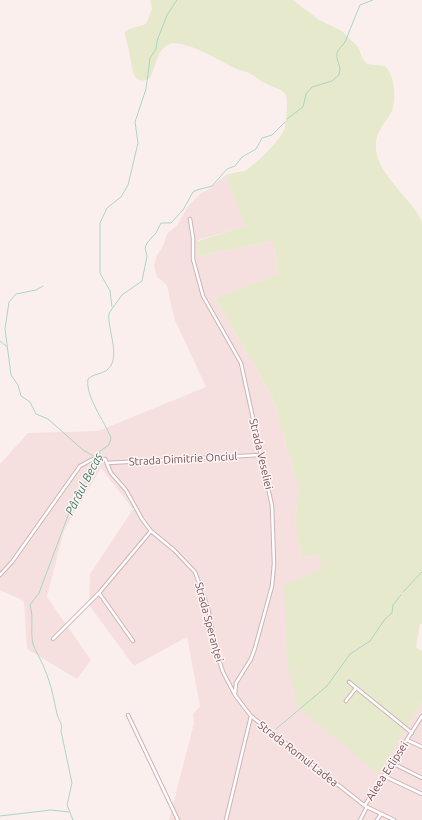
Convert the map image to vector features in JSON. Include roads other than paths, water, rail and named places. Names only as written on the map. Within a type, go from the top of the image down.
[{"type":"street","name":"Strada Veseliei","points":[[190,219],[193,238],[193,259],[203,296],[241,363],[272,506],[274,575],[255,648],[251,659],[237,680],[235,695]]},
{"type":"street","name":"Strada Dimitrie Onciul","points":[[0,575],[12,562],[80,466],[86,461],[94,458],[106,461],[260,455]]},
{"type":"street","name":"Strada Speranței","points":[[106,461],[111,473],[126,490],[142,519],[151,531],[186,561],[198,577],[208,608],[216,651],[223,672],[235,695]]},
{"type":"street","points":[[53,639],[99,592],[151,531]]},
{"type":"street","points":[[99,592],[133,641]]},
{"type":"street","points":[[349,682],[412,732]]},
{"type":"street","points":[[346,701],[356,688]]},
{"type":"street","name":"Strada Romul Ladea","points":[[235,695],[251,716],[366,806],[394,820]]},
{"type":"street","points":[[128,715],[178,820]]},
{"type":"street","points":[[226,820],[251,716]]},
{"type":"street","name":"Aleea Eclipsei","points":[[366,806],[422,716]]},
{"type":"street","points":[[407,740],[422,747]]},
{"type":"street","points":[[392,763],[422,778]]},
{"type":"street","points":[[384,776],[422,794]]},
{"type":"street","points":[[360,820],[366,806]]},
{"type":"street","points":[[377,820],[381,814]]},
{"type":"waterway","points":[[112,307],[110,291],[100,273],[100,223],[107,208],[121,197],[128,185],[138,143],[135,122],[146,89],[150,58],[156,49],[157,41],[167,15],[177,0]]},
{"type":"waterway","points":[[287,119],[303,107],[306,94],[312,87],[332,81],[339,75],[340,68],[337,52],[345,42],[360,5],[373,0]]},
{"type":"waterway","name":"Pârâul Becaș","points":[[99,457],[100,451],[109,445],[111,438],[92,401],[89,393],[88,379],[107,370],[111,365],[114,351],[109,313],[122,295],[142,281],[147,256],[145,248],[147,243],[156,233],[161,223],[171,223],[183,210],[193,192],[212,186],[227,169],[235,166],[242,157],[256,149],[262,138],[272,135],[285,122]]},
{"type":"waterway","points":[[43,286],[36,290],[16,294],[9,302],[5,329],[11,375],[18,385],[21,396],[30,402],[36,414],[48,419],[83,450],[97,458]]},
{"type":"waterway","points":[[0,341],[6,346]]},
{"type":"waterway","name":"Pârâul Becaș","points":[[73,820],[67,805],[72,783],[61,731],[61,724],[47,675],[33,644],[32,614],[30,605],[39,593],[72,505],[98,461]]},
{"type":"waterway","points":[[403,592],[422,572]]},
{"type":"waterway","points":[[276,729],[327,686],[350,654],[370,641],[385,619],[392,613],[393,605],[401,595]]},
{"type":"waterway","points":[[0,816],[51,810],[69,812]]}]
